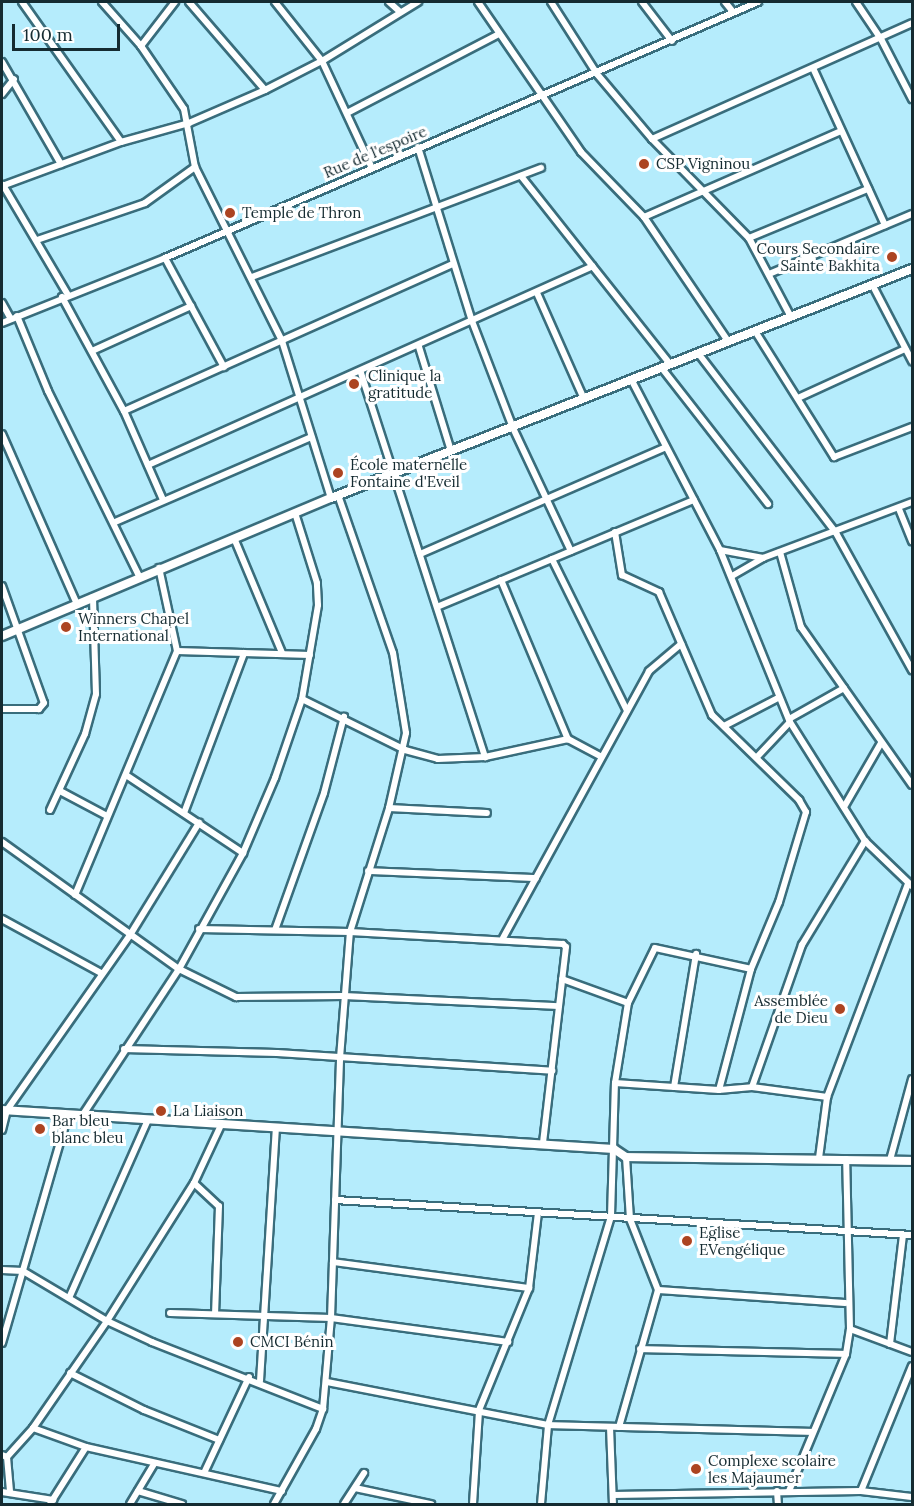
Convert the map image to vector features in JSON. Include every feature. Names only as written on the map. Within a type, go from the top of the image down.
[{"type":"main road","points":[[2,636],[139,576],[334,497],[912,269]]},
{"type":"main road","points":[[4,1110],[147,1122],[336,1130],[614,1149],[626,1157],[846,1158],[912,1161]]},
{"type":"street","points":[[22,2],[121,142]]},
{"type":"street","points":[[102,2],[141,46],[170,86],[189,123],[195,167],[282,341],[311,437],[393,653],[405,715],[405,750],[350,932],[340,1058],[331,1318],[323,1410],[274,1504]]},
{"type":"street","points":[[141,46],[175,2]]},
{"type":"street","points":[[189,2],[265,90]]},
{"type":"street","points":[[275,2],[322,61],[371,166]]},
{"type":"street","points":[[389,2],[400,12]]},
{"type":"street","points":[[163,500],[123,411],[38,240],[2,186],[121,142],[189,123],[265,90],[322,61],[418,2]]},
{"type":"street","points":[[478,2],[544,94],[587,161],[644,217],[728,341]]},
{"type":"street","points":[[551,2],[597,74],[652,139],[705,190],[749,238],[791,317]]},
{"type":"street","points":[[642,2],[672,41]]},
{"type":"street","points":[[725,2],[733,12]]},
{"type":"street","name":"Rue de l'espoire","points":[[2,323],[165,258],[371,166],[597,74],[758,2]]},
{"type":"street","points":[[856,2],[881,39],[912,99]]},
{"type":"street","points":[[652,139],[881,39],[912,23]]},
{"type":"street","points":[[348,113],[499,34]]},
{"type":"street","points":[[2,62],[14,79],[61,164]]},
{"type":"street","points":[[813,68],[885,225]]},
{"type":"street","points":[[2,94],[14,79]]},
{"type":"street","points":[[644,217],[841,131]]},
{"type":"street","points":[[418,147],[472,321],[513,428],[571,551]]},
{"type":"street","points":[[38,240],[146,203],[195,167]]},
{"type":"street","points":[[252,277],[438,210],[541,168]]},
{"type":"street","points":[[521,176],[670,364]]},
{"type":"street","points":[[749,238],[868,189]]},
{"type":"street","points":[[769,274],[912,214]]},
{"type":"street","points":[[165,258],[224,367]]},
{"type":"street","points":[[123,411],[453,264]]},
{"type":"street","points":[[148,465],[419,347],[593,266]]},
{"type":"street","points":[[873,286],[912,361]]},
{"type":"street","points":[[537,292],[584,399]]},
{"type":"street","points":[[2,303],[14,317],[115,522],[139,576]]},
{"type":"street","points":[[92,351],[192,306]]},
{"type":"street","points":[[755,331],[798,398],[830,454],[836,459],[912,427]]},
{"type":"street","points":[[419,347],[452,451]]},
{"type":"street","points":[[798,398],[905,349]]},
{"type":"street","points":[[698,353],[836,532],[911,665]]},
{"type":"street","points":[[661,368],[768,504]]},
{"type":"street","points":[[360,373],[391,475],[439,606],[485,757]]},
{"type":"street","points":[[631,379],[720,550],[778,698],[790,720],[865,841],[910,885],[827,1097],[819,1158]]},
{"type":"street","points":[[2,434],[77,604]]},
{"type":"street","points":[[115,522],[311,437]]},
{"type":"street","points":[[420,554],[666,447]]},
{"type":"street","points":[[439,606],[694,500]]},
{"type":"street","points":[[732,576],[763,558],[899,509],[912,502]]},
{"type":"street","points":[[899,509],[912,541]]},
{"type":"street","points":[[82,1116],[124,1049],[179,969],[243,853],[302,699],[319,594],[295,513]]},
{"type":"street","points":[[615,532],[622,574],[659,592],[712,715],[799,800],[806,812],[778,902],[752,969],[719,1090]]},
{"type":"street","points":[[234,538],[282,653]]},
{"type":"street","points":[[720,550],[763,558]]},
{"type":"street","points":[[780,552],[801,627],[912,785]]},
{"type":"street","points":[[552,559],[627,711]]},
{"type":"street","points":[[75,895],[177,651],[159,568]]},
{"type":"street","points":[[501,580],[568,739],[602,757]]},
{"type":"street","points":[[2,586],[19,629],[43,707],[2,709]]},
{"type":"street","points":[[50,810],[85,734],[96,694],[93,597]]},
{"type":"street","points":[[503,938],[653,666],[681,644]]},
{"type":"street","points":[[177,651],[310,655]]},
{"type":"street","points":[[184,813],[244,653]]},
{"type":"street","points":[[757,757],[790,720],[844,688]]},
{"type":"street","points":[[724,726],[778,698]]},
{"type":"street","points":[[302,699],[344,717],[405,750],[453,761],[485,757],[568,739]]},
{"type":"street","points":[[275,930],[324,792],[344,717]]},
{"type":"street","points":[[844,807],[881,743]]},
{"type":"street","points":[[126,775],[243,853]]},
{"type":"street","points":[[60,791],[107,816]]},
{"type":"street","points":[[388,808],[487,813]]},
{"type":"street","points":[[2,1130],[4,1110],[100,973],[130,935],[199,823]]},
{"type":"street","points":[[752,1087],[802,945],[865,841]]},
{"type":"street","points":[[2,842],[179,969],[236,997],[344,996],[559,1006]]},
{"type":"street","points":[[368,871],[536,878]]},
{"type":"street","points":[[2,919],[100,973]]},
{"type":"street","points":[[200,929],[503,938],[563,944],[566,947],[543,1144]]},
{"type":"street","points":[[542,1504],[548,1425],[611,1216],[615,1083],[628,1003],[655,948],[696,954],[752,969]]},
{"type":"street","points":[[674,1087],[696,954]]},
{"type":"street","points":[[562,979],[628,1003]]},
{"type":"street","points":[[124,1049],[340,1058],[552,1071]]},
{"type":"street","points":[[890,1160],[912,1079]]},
{"type":"street","points":[[615,1083],[719,1090],[752,1087],[827,1097]]},
{"type":"street","points":[[2,1343],[68,1115]]},
{"type":"street","points":[[69,1298],[147,1122]]},
{"type":"street","points":[[10,1493],[4,1456],[33,1428],[107,1321],[194,1183],[221,1125]]},
{"type":"street","points":[[260,1381],[266,1316],[276,1128]]},
{"type":"street","points":[[619,1427],[658,1290],[630,1219],[626,1157]]},
{"type":"street","points":[[789,1491],[846,1354],[850,1329],[846,1303],[848,1232],[846,1158]]},
{"type":"street","points":[[194,1183],[219,1206],[215,1314]]},
{"type":"street","points":[[335,1200],[912,1235]]},
{"type":"street","points":[[473,1504],[479,1410],[529,1288],[538,1213]]},
{"type":"street","points":[[890,1344],[903,1235]]},
{"type":"street","points":[[333,1262],[529,1288]]},
{"type":"street","points":[[2,1270],[23,1270],[107,1321],[169,1349],[260,1381],[323,1410]]},
{"type":"street","points":[[658,1290],[846,1303]]},
{"type":"street","points":[[170,1312],[331,1318],[508,1342]]},
{"type":"street","points":[[850,1329],[912,1352]]},
{"type":"street","points":[[640,1349],[846,1354]]},
{"type":"street","points":[[861,1491],[912,1366]]},
{"type":"street","points":[[70,1373],[144,1410],[219,1440]]},
{"type":"street","points":[[204,1473],[249,1377]]},
{"type":"street","points":[[327,1382],[548,1425],[812,1432]]},
{"type":"street","points":[[610,1427],[613,1504]]},
{"type":"street","points":[[33,1428],[86,1447],[282,1491]]},
{"type":"street","points":[[2,1492],[51,1502],[86,1447]]},
{"type":"street","points":[[130,1504],[154,1464]]},
{"type":"street","points":[[344,1504],[364,1473]]},
{"type":"street","points":[[355,1488],[431,1504]]},
{"type":"street","points":[[138,1491],[182,1504]]},
{"type":"street","points":[[777,1491],[778,1504]]},
{"type":"street","points":[[613,1495],[861,1491],[912,1497]]},
{"type":"street","points":[[904,1496],[904,1504]]},
{"type":"place","name":"CSP Vigninou","points":[[644,164]]},
{"type":"place","name":"Temple de Thron","points":[[230,213]]},
{"type":"place","name":"Cours Secondaire Sainte Bakhita","points":[[892,257]]},
{"type":"place","name":"Clinique la gratitude","points":[[354,384]]},
{"type":"place","name":"École maternelle Fontaine d'Eveil","points":[[338,473]]},
{"type":"place","name":"Winners Chapel International","points":[[66,627]]},
{"type":"place","name":"Assemblée de Dieu","points":[[840,1009]]},
{"type":"place","name":"La Liaison","points":[[161,1111]]},
{"type":"place","name":"Bar bleu blanc bleu","points":[[40,1129]]},
{"type":"place","name":"Eglise EVengélique","points":[[687,1241]]},
{"type":"place","name":"CMCI Bénin","points":[[238,1342]]},
{"type":"place","name":"Complexe scolaire les Majaumer","points":[[696,1469]]}]
